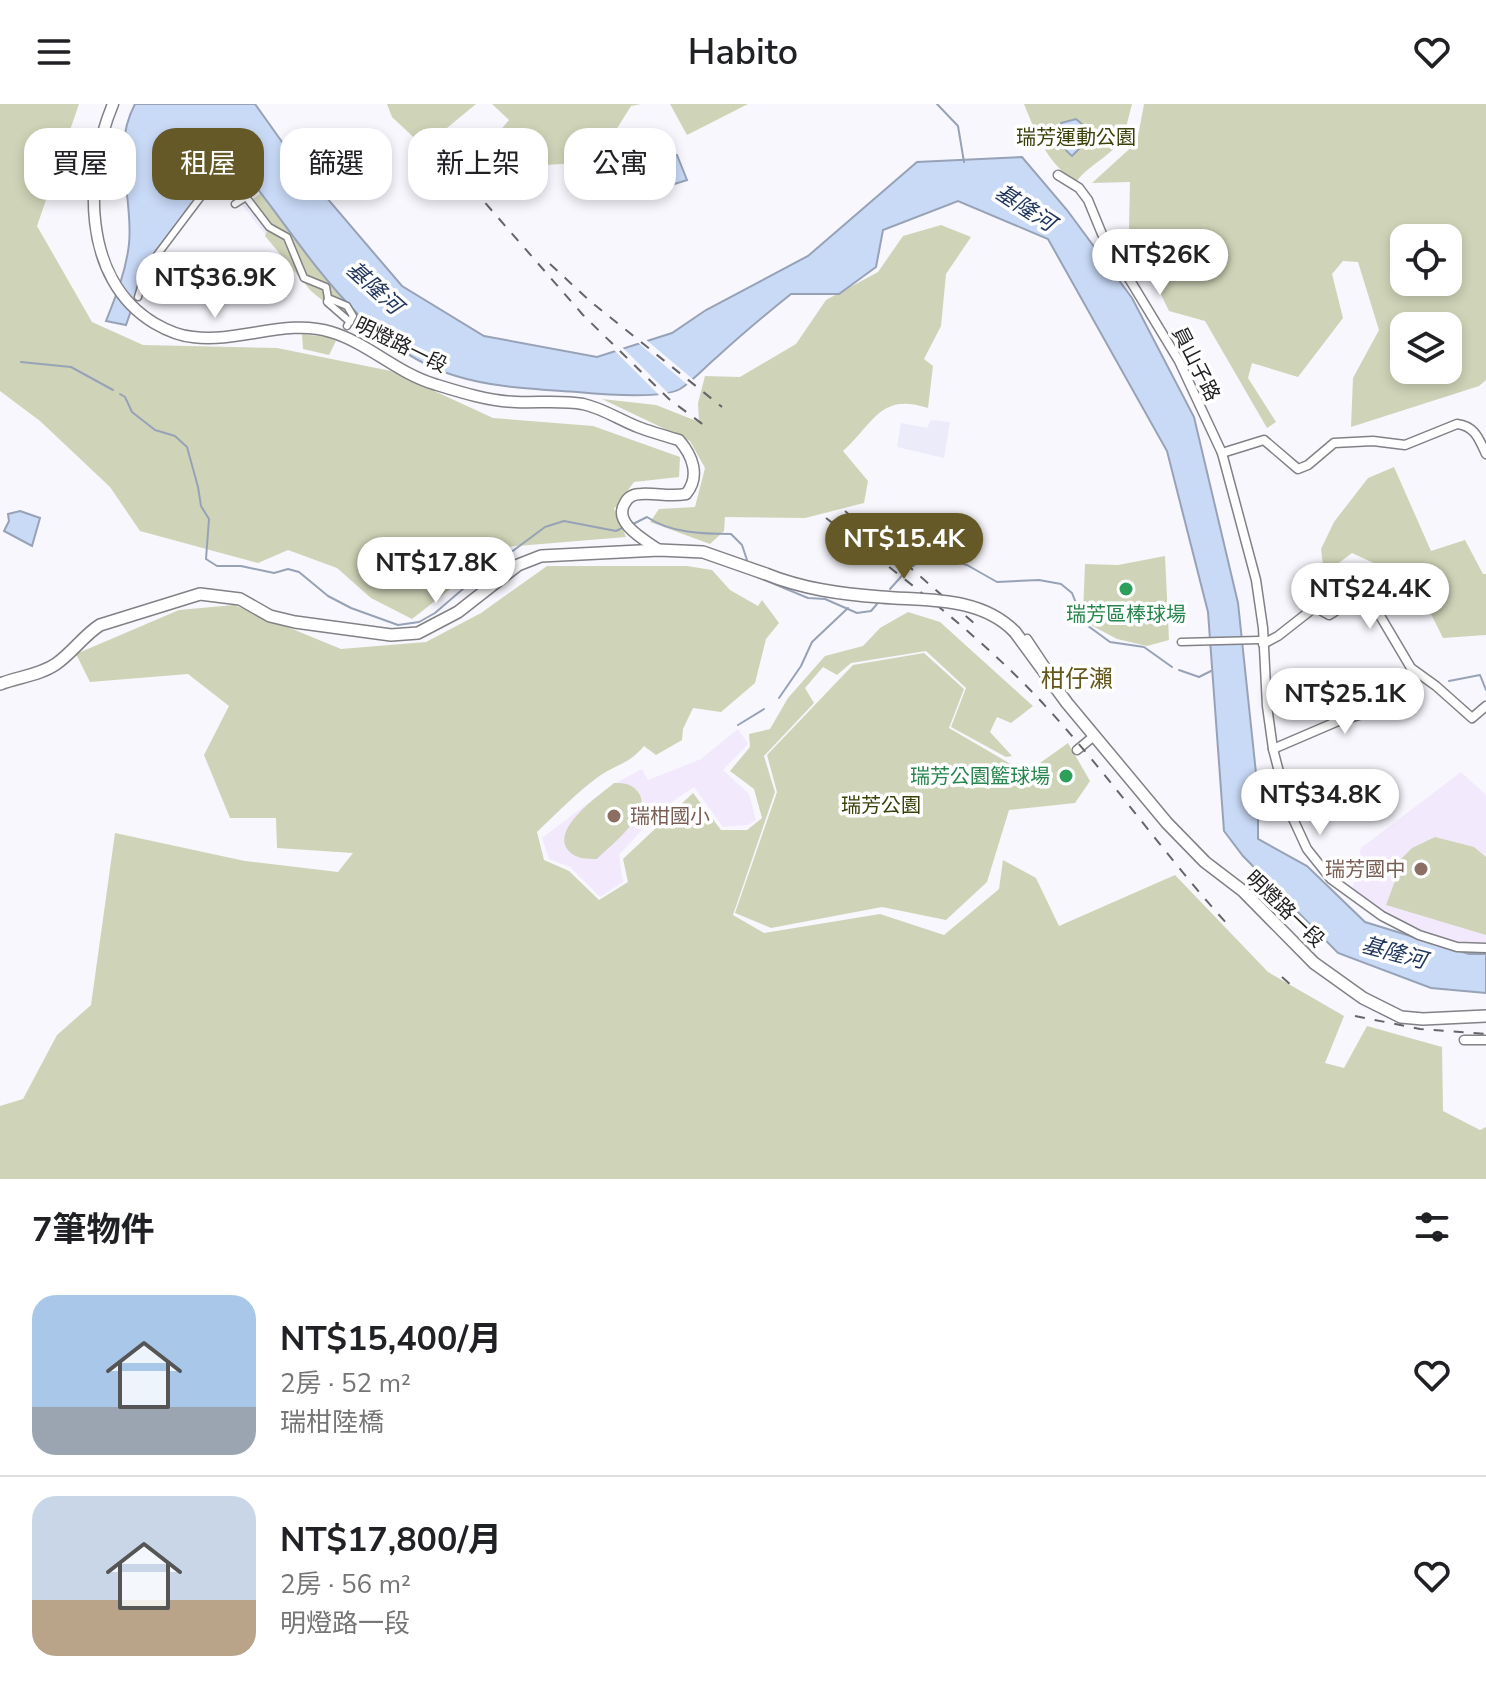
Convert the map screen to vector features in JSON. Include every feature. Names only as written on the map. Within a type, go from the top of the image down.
[{"type":"main road","name":"明燈路一段","points":[[659,550],[703,552],[783,581],[826,591],[959,603],[992,614],[1015,632],[1067,703],[1188,847],[1243,891],[1314,963],[1363,998],[1401,1017],[1486,1016]]},
{"type":"main road","points":[[0,684],[46,670],[100,625],[200,594],[240,599],[270,616],[295,622],[369,633],[418,633],[458,612],[518,565],[541,556],[659,550]]},
{"type":"street","name":"明燈路一段","points":[[113,104],[97,161],[93,196],[96,237],[113,280],[141,315],[173,333],[193,337],[226,337],[288,329],[331,331],[429,382],[481,397],[512,402],[579,403],[679,440],[693,462],[691,489],[686,494],[669,497],[638,493],[629,497],[622,509],[621,516],[625,523],[659,550]]},
{"type":"street","name":"員山子路","points":[[1058,175],[1079,188],[1088,200],[1102,234],[1179,361],[1222,453],[1256,580],[1273,749],[1289,810],[1307,849],[1331,879],[1382,916],[1419,935],[1457,947],[1486,948]]},
{"type":"street","points":[[235,204],[246,197],[269,227],[287,237],[304,278],[326,287],[328,298],[347,306],[353,316],[348,324]]},
{"type":"street","points":[[138,297],[144,277],[157,255],[198,200]]},
{"type":"street","points":[[1222,453],[1264,440],[1298,469],[1308,465],[1334,443],[1373,441],[1405,445],[1457,424],[1474,430],[1486,454]]},
{"type":"street","points":[[1181,642],[1261,642],[1278,636],[1315,607],[1329,615],[1366,592],[1411,668],[1472,718],[1486,706]]},
{"type":"street","points":[[967,600],[994,610],[1022,633],[1049,668],[1067,703],[1011,634],[978,613],[967,600]]},
{"type":"street","points":[[1273,749],[1336,722],[1408,700]]},
{"type":"street","points":[[1077,750],[1094,736]]},
{"type":"street","points":[[1464,1040],[1486,1040]]},
{"type":"shaded area","points":[[264,197],[360,317],[355,327],[311,291],[238,200],[264,200]]},
{"type":"shaded area","points":[[198,200],[203,200],[166,249],[141,303],[135,298],[144,273]]},
{"type":"shaded area","points":[[931,420],[950,422],[944,458],[897,447],[901,423],[927,428]]},
{"type":"shaded area","name":"瑞柑國小","points":[[738,729],[748,744],[723,770],[749,794],[756,820],[748,825],[723,827],[694,787],[660,810],[619,855],[623,882],[600,897],[570,867],[549,859],[542,838],[612,785],[642,769],[648,780],[701,759]]},
{"type":"shaded area","name":"瑞芳國中","points":[[1461,772],[1486,795],[1486,945],[1439,939],[1389,916],[1352,891],[1361,848]]},
{"type":"green space","points":[[0,104],[79,104],[71,128],[24,128],[24,200],[46,200],[37,226],[92,322],[143,345],[277,348],[391,371],[493,418],[593,426],[680,457],[679,477],[634,482],[614,509],[626,537],[504,547],[412,619],[371,598],[337,568],[288,550],[258,563],[140,531],[110,487],[40,421],[0,391]]},
{"type":"green space","points":[[387,104],[476,104],[447,128],[408,128],[408,132],[392,117]]},
{"type":"green space","points":[[492,104],[641,104],[631,106],[617,128],[564,128],[564,164],[548,165],[548,128],[502,128],[509,120]]},
{"type":"green space","points":[[670,104],[748,104],[687,135]]},
{"type":"green space","name":"瑞芳運動公園","points":[[1024,104],[1132,104],[1119,143],[1076,182],[1050,157]]},
{"type":"green space","points":[[1144,104],[1486,104],[1486,380],[1479,386],[1351,427],[1353,378],[1379,330],[1358,262],[1343,261],[1332,274],[1343,318],[1298,377],[1252,363],[1248,378],[1276,422],[1267,428],[1205,321],[1169,311],[1129,228],[1130,182],[1092,183],[1137,142]]},
{"type":"green space","points":[[264,195],[360,317],[355,327],[311,291],[265,236],[268,228],[249,202],[264,200]]},
{"type":"green space","points":[[941,225],[971,237],[946,274],[941,326],[924,359],[933,366],[928,408],[912,404],[888,407],[843,451],[868,481],[864,503],[805,518],[725,517],[724,531],[710,544],[650,522],[659,509],[695,507],[705,468],[690,441],[602,399],[656,405],[699,422],[698,403],[705,376],[740,377],[796,344],[826,300],[878,272],[903,236]]},
{"type":"green space","points":[[302,334],[336,341],[329,355],[303,349]]},
{"type":"green space","points":[[1394,467],[1431,551],[1465,540],[1483,574],[1486,574],[1486,635],[1443,638],[1423,598],[1380,566],[1352,553],[1324,574],[1321,549],[1334,522],[1368,478]]},
{"type":"green space","name":"瑞芳區棒球場","points":[[1165,556],[1169,640],[1147,646],[1117,639],[1089,624],[1083,613],[1085,564],[1118,565]]},
{"type":"green space","points":[[547,566],[687,566],[712,570],[730,590],[758,606],[762,600],[779,623],[766,639],[755,683],[721,712],[693,708],[683,729],[682,740],[656,755],[644,746],[633,757],[590,783],[537,832],[544,860],[569,871],[599,900],[628,882],[623,859],[693,793],[721,830],[747,830],[762,818],[754,789],[730,771],[750,747],[749,734],[770,729],[788,698],[825,656],[863,646],[880,628],[908,612],[940,622],[1033,706],[1011,723],[997,717],[990,732],[1012,756],[1006,757],[951,727],[966,688],[926,651],[851,663],[837,675],[823,667],[805,688],[814,703],[764,756],[775,792],[733,915],[764,933],[880,914],[944,935],[999,889],[1003,860],[1036,878],[1059,926],[1175,875],[1268,972],[1344,1016],[1325,1063],[1344,1068],[1367,1026],[1442,1047],[1443,1111],[1480,1130],[1486,1127],[1486,1179],[0,1179],[0,1106],[23,1099],[57,1035],[91,1005],[115,833],[245,861],[338,872],[353,853],[277,848],[276,818],[230,818],[204,755],[229,706],[188,674],[90,682],[76,654],[179,610],[234,605],[341,649],[426,642],[481,613]]},
{"type":"green space","name":"瑞芳公園","points":[[924,653],[964,689],[949,728],[1026,773],[1068,743],[1090,781],[1075,803],[1009,810],[987,882],[946,920],[882,907],[771,928],[735,913],[777,792],[767,755],[853,665]]},
{"type":"green space","points":[[614,783],[627,784],[638,792],[641,800],[636,818],[597,859],[574,855],[564,841],[571,823]]},
{"type":"green space","points":[[1435,837],[1474,847],[1486,857],[1486,935],[1386,905],[1401,865],[1400,860],[1412,848]]},
{"type":"water","name":"基隆河","points":[[135,104],[255,104],[280,139],[280,200],[329,200],[402,286],[484,336],[597,357],[672,333],[706,310],[808,256],[917,162],[1022,157],[1067,210],[1132,298],[1194,417],[1238,603],[1258,792],[1258,839],[1307,866],[1365,922],[1469,954],[1486,954],[1486,993],[1431,988],[1338,953],[1243,856],[1224,831],[1208,612],[1167,451],[1048,239],[958,201],[883,230],[876,267],[839,294],[791,294],[680,389],[659,394],[630,395],[501,386],[456,376],[420,361],[388,341],[333,287],[264,197],[264,128],[152,128],[152,200],[198,200],[144,273],[126,325],[106,321],[123,274],[129,244],[127,200],[136,200],[136,128],[127,128]]},
{"type":"water","points":[[1076,119],[1087,134],[1082,146],[1072,156],[1065,149],[1059,132],[1061,123]]},
{"type":"water","points":[[676,155],[687,180],[676,184]]},
{"type":"water","points":[[20,511],[40,518],[32,546],[4,531],[9,521],[8,514]]},
{"type":"pier","points":[[644,338],[695,381],[689,386],[635,340]]},
{"type":"pier","points":[[620,345],[670,395],[660,396],[612,348]]},
{"type":"waterway","points":[[937,104],[958,126],[964,162]]},
{"type":"waterway","points":[[21,362],[71,367],[113,390]]},
{"type":"waterway","points":[[120,394],[125,397],[132,412],[155,430],[175,436],[187,447],[201,506],[209,519],[206,559],[217,566],[241,566],[274,573],[288,569],[299,572],[328,596],[398,625],[419,622],[435,613],[545,527],[564,521],[616,531],[622,528]]},
{"type":"waterway","points":[[633,524],[647,517],[676,529],[731,534],[742,545],[747,560]]},
{"type":"waterway","points":[[923,555],[928,556]]},
{"type":"waterway","points":[[940,557],[967,565],[997,582],[1039,580],[1061,584],[1072,593],[1084,623],[1110,642],[1144,647],[1172,667]]},
{"type":"waterway","points":[[890,589],[917,559]]},
{"type":"waterway","points":[[913,566],[919,561]]},
{"type":"waterway","points":[[750,574],[808,598],[825,599],[857,613],[871,611],[877,604]]},
{"type":"waterway","points":[[779,698],[801,666],[812,642],[848,608]]},
{"type":"waterway","points":[[1179,670],[1199,677],[1211,671]]},
{"type":"waterway","points":[[1449,681],[1480,675],[1486,690]]},
{"type":"waterway","points":[[738,725],[764,709]]},
{"type":"railway","points":[[483,200],[583,315],[669,399],[705,426]]},
{"type":"railway","points":[[550,264],[591,302],[722,407]]},
{"type":"railway","points":[[845,511],[975,624]]},
{"type":"railway","points":[[826,518],[942,610],[1024,684],[1072,736],[1229,926]]},
{"type":"railway","points":[[1282,977],[1291,985]]},
{"type":"railway","points":[[1355,1016],[1420,1029],[1486,1034]]},
{"type":"place","name":"瑞芳區棒球場","points":[[1126,589]]},
{"type":"place","name":"瑞芳公園籃球場","points":[[1066,776]]},
{"type":"place","name":"瑞柑國小","points":[[614,816]]},
{"type":"place","name":"瑞芳國中","points":[[1421,869]]},
{"type":"district","name":"柑仔瀨","points":[[1077,679]]}]
